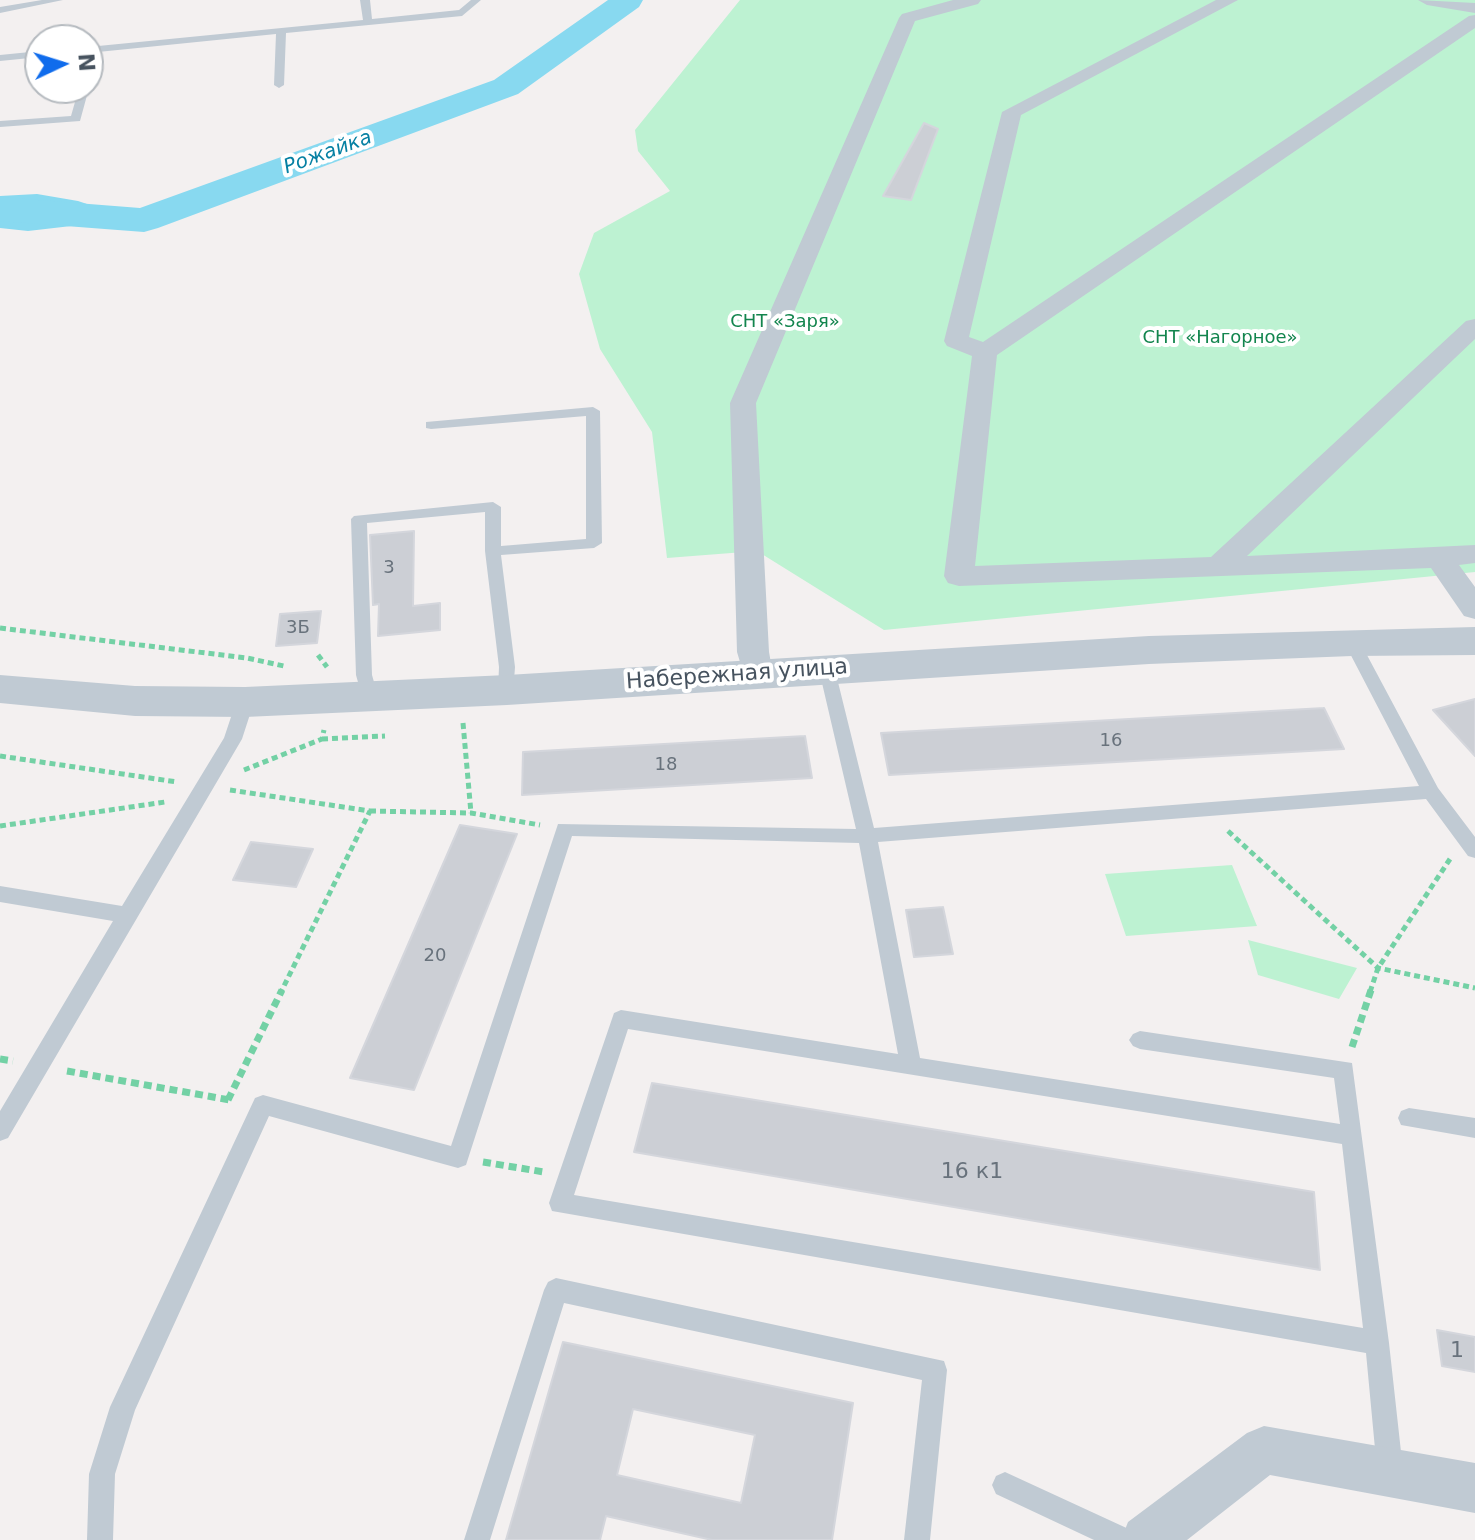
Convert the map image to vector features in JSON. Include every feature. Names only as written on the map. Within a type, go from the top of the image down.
[{"type":"street","points":[[757,674],[753,652],[743,403],[908,18],[972,0]]},
{"type":"street","points":[[985,352],[956,341],[1012,112],[1229,0]]},
{"type":"street","points":[[1427,0],[1475,8]]},
{"type":"street","points":[[1475,20],[985,352],[959,576],[1439,558],[1475,554]]},
{"type":"street","points":[[1219,566],[1475,326]]},
{"type":"street","points":[[1439,558],[1475,609]]},
{"type":"street","name":"Набережная улица","points":[[0,689],[135,701],[245,702],[1352,642],[1475,641]]},
{"type":"street","points":[[1146,1540],[1264,1450],[1475,1488]]},
{"type":"lane","points":[[0,10],[58,0]]},
{"type":"lane","points":[[365,0],[368,22]]},
{"type":"lane","points":[[436,0],[440,15]]},
{"type":"lane","points":[[104,49],[462,13],[476,0]]},
{"type":"lane","points":[[279,85],[281,31]]},
{"type":"lane","points":[[0,58],[24,56]]},
{"type":"lane","points":[[0,124],[76,119],[80,104]]},
{"type":"lane","points":[[431,425],[593,411],[594,543],[493,551]]},
{"type":"lane","points":[[369,696],[364,675],[359,519],[493,507],[493,551],[507,667],[488,691]]},
{"type":"lane","points":[[1352,642],[1431,792],[1469,844]]},
{"type":"lane","points":[[827,670],[867,836],[911,1065]]},
{"type":"lane","points":[[0,1131],[237,731],[245,702]]},
{"type":"lane","points":[[100,1540],[102,1474],[123,1407],[263,1105],[458,1158],[565,829],[867,836],[1431,792]]},
{"type":"lane","points":[[0,894],[127,915]]},
{"type":"lane","points":[[1352,1136],[621,1019],[560,1203],[1377,1343]]},
{"type":"lane","points":[[1140,1040],[1344,1070],[1390,1473]]},
{"type":"lane","points":[[1409,1118],[1475,1128]]},
{"type":"lane","points":[[477,1540],[556,1290],[935,1370],[917,1540]]},
{"type":"lane","points":[[1005,1485],[1124,1540]]},
{"type":"path","points":[[0,628],[247,658],[291,668]]},
{"type":"path","points":[[471,813],[463,723],[488,691]]},
{"type":"path","points":[[322,739],[385,736]]},
{"type":"path","points":[[0,826],[201,792],[370,811],[471,813],[565,829]]},
{"type":"path","points":[[39,1066],[228,1100],[370,811]]},
{"type":"path","points":[[1209,811],[1251,855],[1378,968],[1475,988]]},
{"type":"path","points":[[1344,1070],[1378,968],[1469,844]]},
{"type":"path","points":[[458,1158],[569,1176]]},
{"type":"green space","name":"СНТ «Нагорное»","points":[[740,0],[1475,0],[1475,572],[884,630],[757,551],[667,558],[652,432],[600,349],[579,274],[594,233],[670,191],[638,151],[635,130]]},
{"type":"green space","points":[[1232,865],[1257,926],[1126,936],[1105,874]]},
{"type":"green space","points":[[1248,940],[1357,968],[1339,999],[1258,975]]},
{"type":"water","points":[[37,194],[78,201],[105,210],[96,221],[80,225],[28,231],[0,228],[0,196]]},
{"type":"building","points":[[924,123],[938,129],[911,200],[883,196]]},
{"type":"building","points":[[414,531],[413,606],[440,603],[440,630],[378,636],[379,604],[373,605],[370,535]]},
{"type":"building","points":[[321,611],[317,643],[276,646],[280,614]]},
{"type":"building","points":[[1475,699],[1475,756],[1433,710]]},
{"type":"building","points":[[1324,708],[1344,749],[889,775],[881,733]]},
{"type":"building","points":[[805,736],[812,778],[522,795],[523,752]]},
{"type":"building","points":[[460,825],[517,834],[414,1090],[350,1078]]},
{"type":"building","points":[[251,842],[313,849],[296,887],[233,880]]},
{"type":"building","points":[[943,907],[953,954],[914,957],[906,910]]},
{"type":"building","points":[[652,1083],[1314,1192],[1320,1270],[634,1152]]},
{"type":"building","points":[[1437,1330],[1475,1337],[1475,1372],[1442,1366]]},
{"type":"building","points":[[563,1342],[853,1403],[832,1540],[712,1540],[606,1516],[600,1540],[506,1540]],"holes":[[[633,1409],[755,1435],[741,1503],[617,1475]]]},
{"type":"waterway","name":"Рожайка","points":[[0,209],[144,220],[506,87],[628,0]]},
{"type":"park label","name":"СНТ «Заря»","points":[[785,322]]}]
